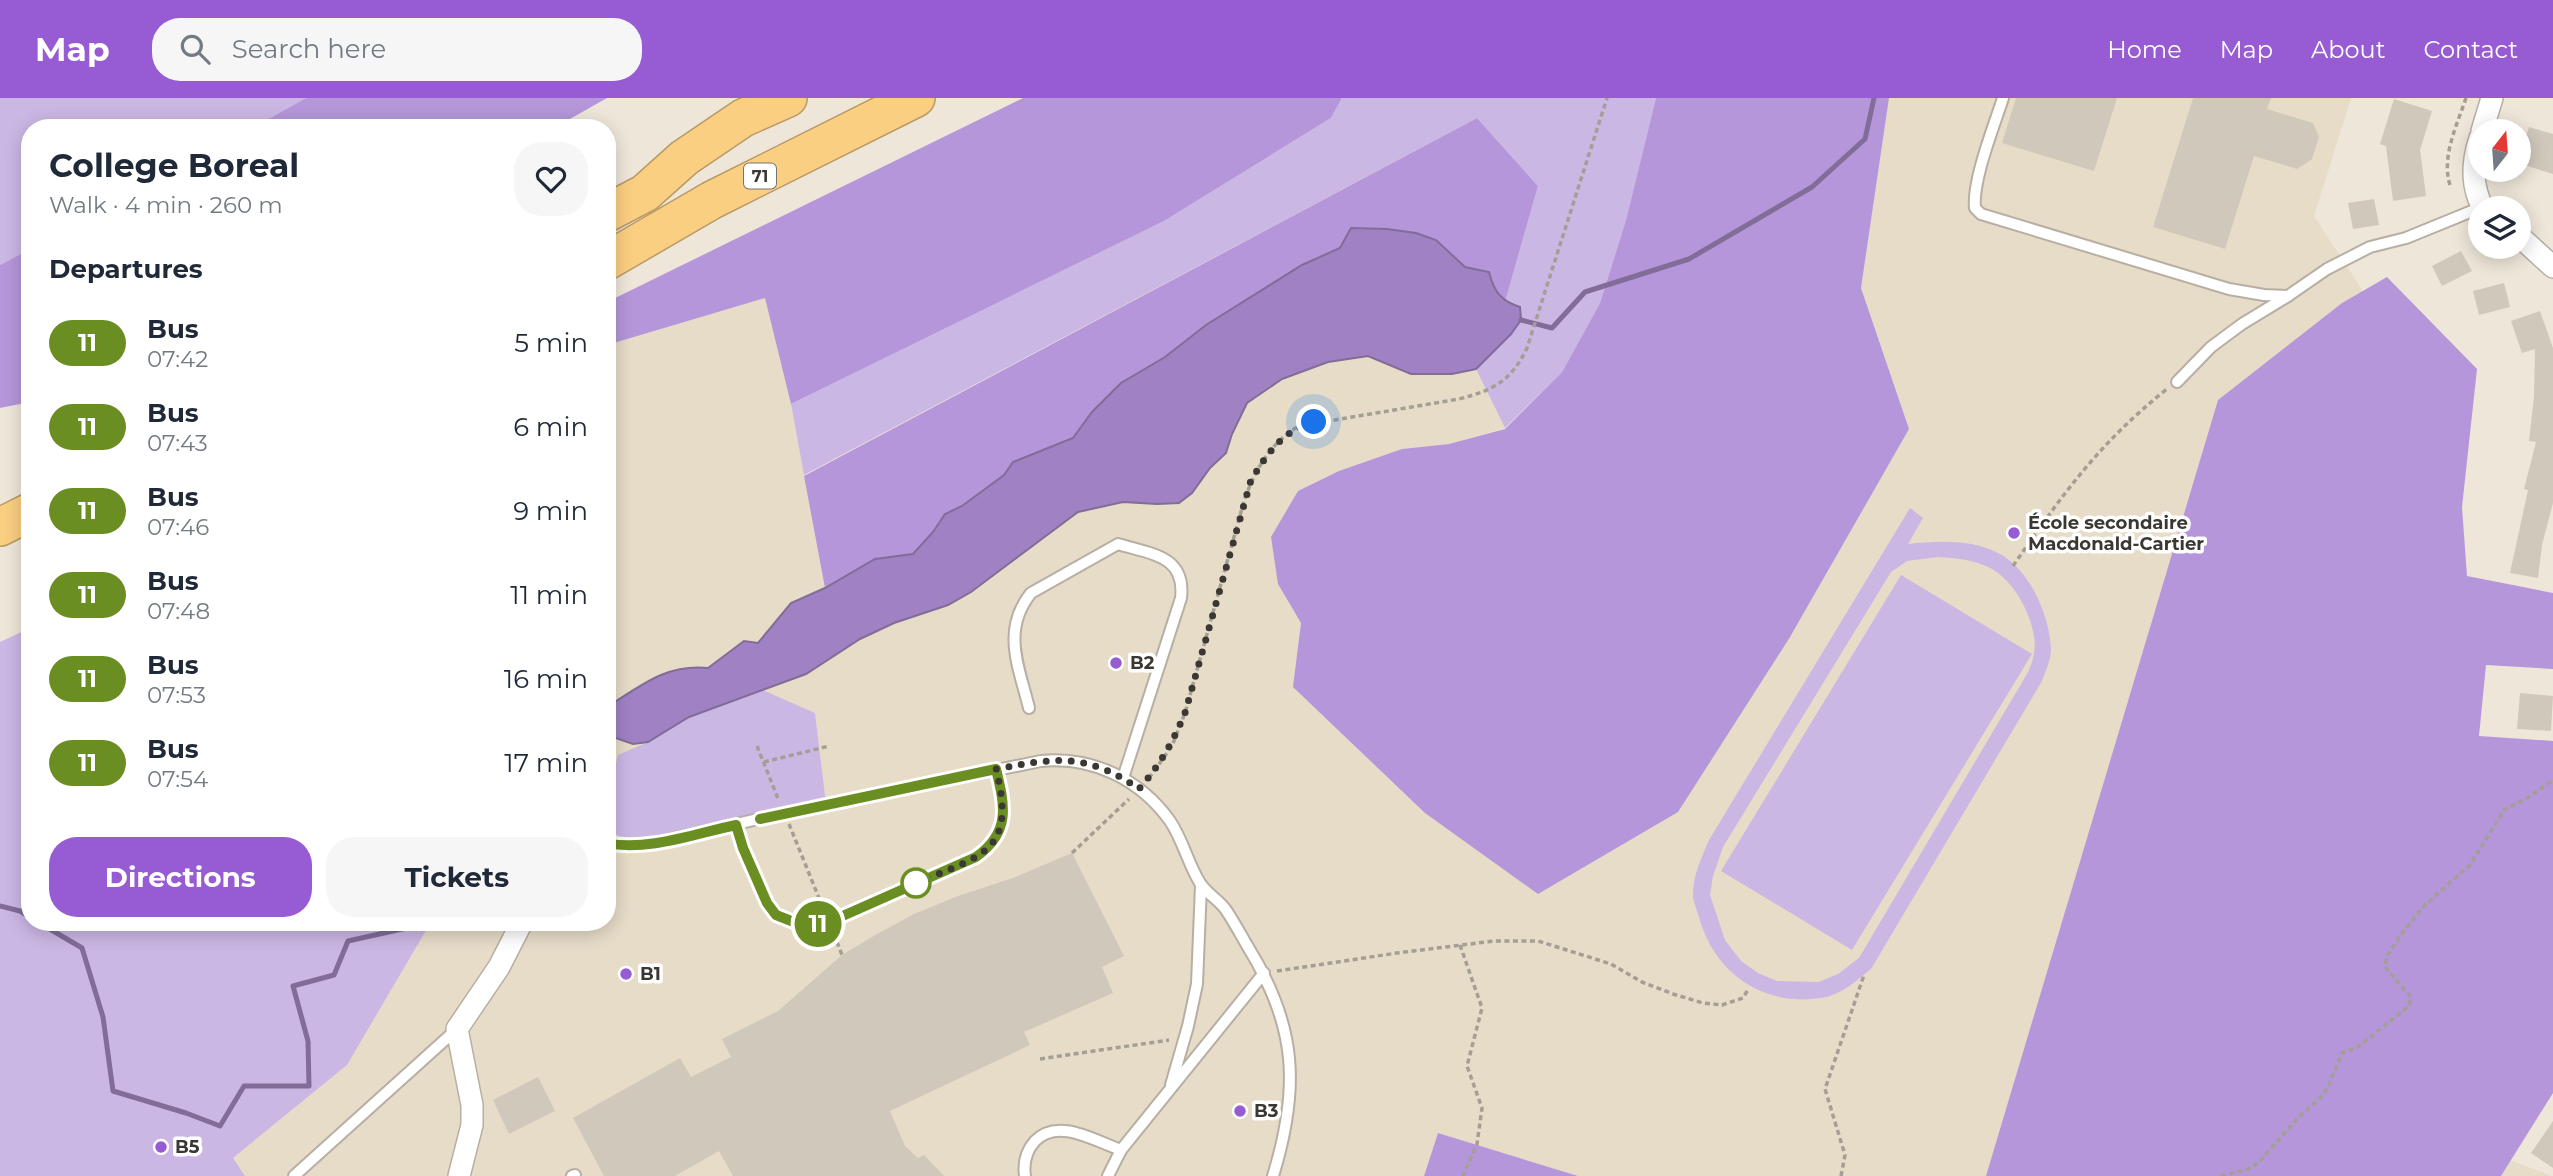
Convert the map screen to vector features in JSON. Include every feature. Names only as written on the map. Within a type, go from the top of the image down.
[{"type":"highway","points":[[616,208],[645,193],[684,158],[743,118],[788,98]]},
{"type":"highway","name":"71","points":[[616,256],[712,200],[916,98]]},
{"type":"highway","points":[[0,527],[21,516]]},
{"type":"street","points":[[2486,119],[2492,98]]},
{"type":"street","points":[[2531,247],[2553,267]]},
{"type":"street","points":[[458,1176],[472,1125],[472,1105],[457,1029],[499,967],[517,931]]},
{"type":"lane","points":[[2003,98],[1974,201],[1975,208],[1981,214],[2229,289],[2288,296]]},
{"type":"lane","points":[[2177,382],[2211,347],[2327,270],[2371,247],[2468,214]]},
{"type":"lane","points":[[1029,708],[1013,635],[1015,619],[1021,605],[1031,593],[1118,544],[1166,559],[1176,567],[1182,584],[1181,598],[1123,778]]},
{"type":"lane","points":[[616,844],[645,845],[784,813],[996,769],[1058,759],[1094,765],[1123,778],[1139,789],[1170,821],[1201,885],[1225,909],[1264,973],[1278,1004],[1286,1031],[1290,1093],[1287,1124],[1273,1176]]},
{"type":"lane","points":[[736,825],[767,903],[776,915],[804,926],[829,922],[976,857],[989,848],[998,835],[1003,814],[996,769]]},
{"type":"lane","points":[[1170,1089],[1197,984],[1201,885]]},
{"type":"lane","points":[[1108,1176],[1121,1150],[1264,973]]},
{"type":"lane","points":[[294,1176],[457,1029]]},
{"type":"lane","points":[[1025,1176],[1024,1165],[1028,1148],[1040,1136],[1055,1130],[1073,1131],[1121,1150]]},
{"type":"path","points":[[1072,853],[1139,789],[1172,746],[1185,713],[1244,501],[1251,480],[1271,448],[1286,434],[1306,424],[1480,393],[1498,385],[1523,357],[1607,98]]},
{"type":"path","points":[[2450,185],[2447,162],[2466,98]]},
{"type":"path","points":[[2013,566],[2064,492],[2098,452],[2131,418],[2177,382]]},
{"type":"path","points":[[757,746],[842,955]]},
{"type":"path","points":[[764,762],[829,746]]},
{"type":"path","points":[[2221,1176],[2248,1170],[2259,1162],[2329,1087],[2342,1054],[2358,1047],[2409,1006],[2411,998],[2385,967],[2393,946],[2425,905],[2470,865],[2504,810],[2526,799],[2553,780]]},
{"type":"path","points":[[1264,973],[1494,941],[1538,942],[1611,964],[1642,982],[1703,1003],[1722,1005],[1743,998],[1749,988]]},
{"type":"path","points":[[1460,945],[1482,1009],[1467,1066],[1482,1108],[1477,1144],[1463,1176]]},
{"type":"path","points":[[1841,1176],[1844,1155],[1825,1090],[1864,975]]},
{"type":"path","points":[[1040,1059],[1185,1038]]},
{"type":"shaded area","points":[[0,98],[306,98],[268,119],[21,119],[21,254],[0,265]]},
{"type":"shaded area","points":[[306,98],[607,98],[570,119],[268,119]]},
{"type":"shaded area","points":[[1023,98],[1342,98],[1331,118],[1164,221],[791,404],[765,298],[616,342],[616,298]]},
{"type":"shaded area","points":[[1342,98],[1656,98],[1626,220],[1600,303],[1562,372],[1505,428],[1476,369],[1511,334],[1505,302],[1538,186],[1477,118],[804,475],[791,404],[1164,221],[1331,118]]},
{"type":"shaded area","points":[[1656,98],[1889,98],[1861,288],[1909,429],[1790,637],[1678,812],[1538,894],[1425,813],[1293,687],[1301,623],[1278,584],[1271,537],[1298,491],[1339,471],[1402,449],[1449,444],[1505,429],[1562,372],[1600,303],[1626,220]]},
{"type":"shaded area","points":[[1889,98],[2351,98],[2314,216],[2363,291],[2342,303],[2218,400],[1986,1176],[1578,1176],[1438,1133],[1424,1176],[245,1176],[233,1158],[347,1065],[426,931],[616,931],[616,738],[669,729],[689,717],[806,674],[860,639],[894,622],[948,605],[971,592],[1078,512],[1123,502],[1179,503],[1192,493],[1210,468],[1226,453],[1247,403],[1282,379],[1328,362],[1368,356],[1411,374],[1452,374],[1476,369],[1505,428],[1449,444],[1402,449],[1278,584],[1301,623],[1294,687],[1909,429],[1861,288]]},
{"type":"shaded area","points":[[1477,118],[1538,186],[1505,302],[1493,288],[1489,272],[1465,267],[1416,233],[1351,228],[1340,248],[1302,265],[1206,325],[1165,357],[1121,383],[1092,412],[1073,438],[1013,462],[1004,475],[962,506],[945,514],[913,554],[875,559],[825,588],[804,476]]},
{"type":"shaded area","points":[[1351,228],[1416,233],[1436,240],[1465,267],[1489,272],[1499,295],[1520,307],[1521,320],[1511,334],[1476,369],[1452,374],[1411,374],[1368,356],[1328,362],[1282,379],[1247,403],[1226,453],[1210,468],[1192,493],[1179,503],[1123,502],[1078,512],[971,592],[948,605],[894,623],[860,639],[806,674],[689,717],[648,742],[633,744],[616,738],[616,701],[667,673],[679,669],[708,668],[744,641],[758,643],[791,603],[825,588],[875,559],[913,554],[945,514],[962,506],[1004,475],[1013,462],[1073,438],[1092,412],[1121,383],[1165,357],[1206,325],[1302,265],[1340,248]]},
{"type":"shaded area","points":[[21,254],[21,404],[0,408],[0,265]]},
{"type":"shaded area","points":[[2387,277],[2477,369],[2462,507],[2467,576],[2553,593],[2553,669],[2486,665],[2479,736],[2553,741],[2553,1093],[2501,1176],[1986,1176],[2218,400],[2342,303]]},
{"type":"shaded area","points":[[766,297],[791,404],[825,588],[791,603],[758,643],[723,656],[708,668],[690,667],[668,671],[616,702],[616,342]]},
{"type":"shaded area","points":[[1910,508],[1923,518],[1908,544],[1942,542],[1976,545],[1998,553],[2020,570],[2036,595],[2050,637],[2050,658],[2042,681],[1871,969],[1842,991],[1821,998],[1780,997],[1744,982],[1716,955],[1706,937],[1693,899],[1696,875],[1709,840]],"holes":[[[1938,557],[1980,563],[2001,575],[2017,594],[2029,618],[2035,642],[2034,656],[2028,672],[1859,958],[1838,974],[1819,982],[1777,981],[1758,973],[1741,961],[1725,940],[1710,895],[1723,847],[1891,572],[1907,561]]]},
{"type":"shaded area","points":[[1901,575],[2032,654],[1852,950],[1721,871]]},
{"type":"shaded area","points":[[21,632],[21,931],[426,931],[347,1065],[233,1158],[245,1176],[0,1176],[0,642]]},
{"type":"shaded area","points":[[760,689],[815,713],[826,804],[638,845],[616,834],[618,755],[648,742],[689,717]]},
{"type":"shaded area","points":[[1438,1133],[1578,1176],[1424,1176]]},
{"type":"shaded area","points":[[2510,1160],[2552,1176],[2501,1176]]},
{"type":"building","points":[[2016,98],[2117,98],[2094,171],[2002,143]]},
{"type":"building","points":[[2193,98],[2271,98],[2267,109],[2313,123],[2319,137],[2312,159],[2297,169],[2254,156],[2225,249],[2153,227]]},
{"type":"building","points":[[2394,99],[2432,111],[2420,150],[2426,196],[2393,201],[2386,146],[2380,144]]},
{"type":"building","points":[[2531,128],[2553,134],[2553,174],[2531,167]]},
{"type":"building","points":[[2374,199],[2379,225],[2353,229],[2348,203]]},
{"type":"building","points":[[2461,251],[2472,271],[2442,286],[2432,266]]},
{"type":"building","points":[[2504,283],[2510,307],[2479,315],[2473,291]]},
{"type":"building","points":[[2540,311],[2553,348],[2553,503],[2542,545],[2538,578],[2510,573],[2528,490],[2524,489],[2536,442],[2529,441],[2534,397],[2535,349],[2522,353],[2511,321]]},
{"type":"building","points":[[2520,693],[2553,696],[2551,731],[2517,729]]},
{"type":"building","points":[[1072,853],[1124,956],[1102,967],[1113,993],[1024,1032],[1030,1045],[890,1111],[905,1146],[918,1158],[924,1155],[944,1176],[733,1176],[719,1151],[675,1176],[604,1176],[573,1118],[680,1058],[691,1077],[731,1057],[722,1039],[778,1011],[842,955],[914,914]]},
{"type":"building","points":[[538,1077],[555,1111],[509,1134],[493,1100]]},
{"type":"building","points":[[2553,1121],[2553,1168],[2531,1153]]},
{"type":"waterway","points":[[1521,320],[1552,328],[1585,292],[1689,259],[1812,187],[1865,139],[1874,98]]},
{"type":"waterway","points":[[0,906],[21,912]]},
{"type":"waterway","points":[[53,931],[82,948],[103,1017],[113,1091],[220,1126],[244,1086],[309,1086],[308,1041],[293,986],[334,975],[348,941],[393,931]]},
{"type":"bus line","name":"11","points":[[616,844],[645,845],[736,825],[767,903],[776,915],[804,926],[829,922],[976,857],[989,848],[998,835],[1003,814],[996,769],[760,819]]},
{"type":"place","name":"École secondaire Macdonald-Cartier","points":[[2014,533]]},
{"type":"place","name":"B2","points":[[1116,663]]},
{"type":"place","name":"B1","points":[[626,974]]},
{"type":"place","name":"B3","points":[[1240,1111]]},
{"type":"place","name":"B5","points":[[161,1147]]},
{"type":"route","points":[[916,883],[976,857],[989,848],[998,835],[1003,814],[996,769],[1058,759],[1111,771],[1139,789],[1158,767],[1172,746],[1185,713],[1251,480],[1271,448],[1286,434],[1299,426],[1314,422]]}]
